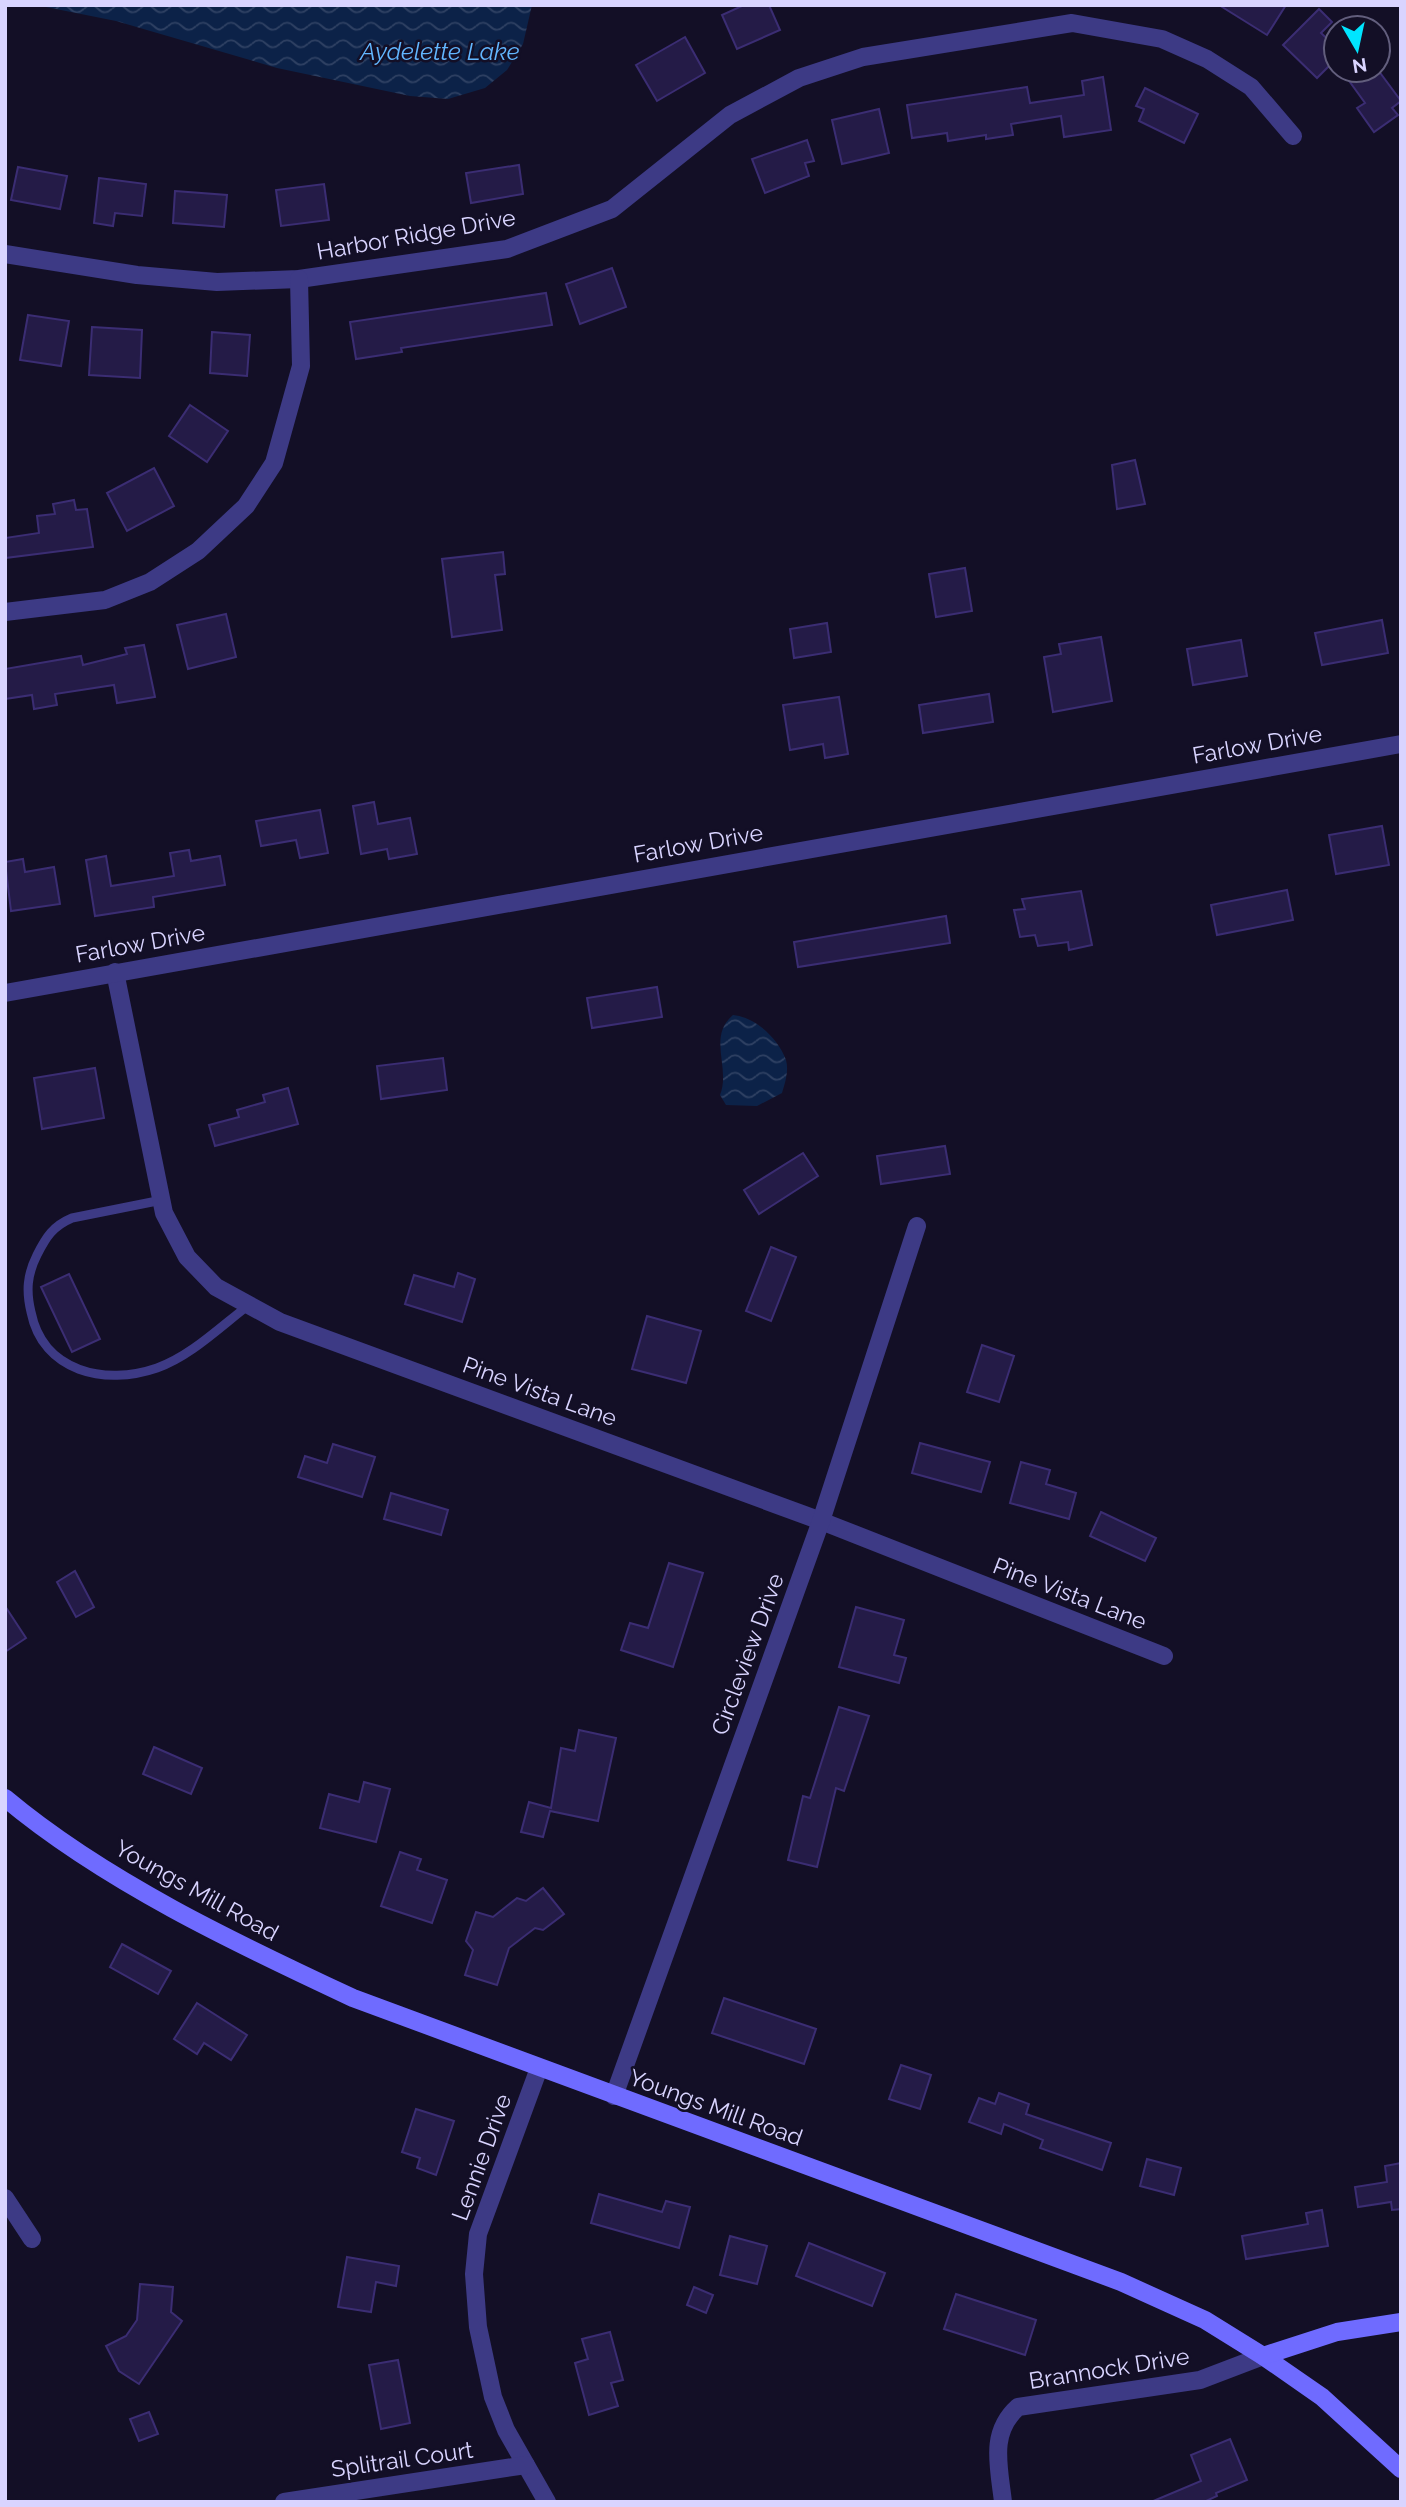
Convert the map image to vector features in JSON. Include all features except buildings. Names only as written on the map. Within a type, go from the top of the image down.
[{"type":"street","name":"Harbor Ridge Drive","points":[[5,254],[136,275],[203,281],[299,279],[508,248],[612,209],[730,115],[799,78],[863,57],[1072,23],[1162,39],[1207,59],[1251,87],[1293,136]]},
{"type":"street","points":[[5,612],[105,600],[150,582],[198,551],[246,506],[274,463],[300,366],[299,279]]},
{"type":"street","name":"Farlow Drive","points":[[5,993],[1401,744]]},
{"type":"street","name":"Pine Vista Lane","points":[[115,972],[164,1213],[187,1257],[216,1287],[280,1322],[821,1521],[1164,1656]]},
{"type":"street","name":"Circleview Drive","points":[[614,2096],[821,1521],[917,1226]]},
{"type":"street","name":"Youngs Mill Road","points":[[5,1798],[88,1856],[264,1956],[353,1998],[1121,2282],[1205,2320],[1322,2397],[1401,2469]]},
{"type":"street","name":"Lennie Drive","points":[[539,2068],[478,2234],[474,2274],[478,2328],[493,2397],[506,2430],[547,2502]]},
{"type":"street","points":[[5,2198],[32,2239]]},
{"type":"street","points":[[1263,2356],[1337,2332],[1401,2322]]},
{"type":"street","name":"Brannock Drive","points":[[1003,2502],[999,2433],[1006,2418],[1018,2407],[1200,2380],[1263,2356]]},
{"type":"street","name":"Splitrail Court","points":[[285,2502],[526,2465]]},
{"type":"lane","points":[[162,1200],[72,1218],[58,1224],[50,1232],[29,1271],[27,1295],[38,1336],[52,1355],[74,1369],[99,1375],[128,1375],[149,1370],[197,1345],[249,1305]]},
{"type":"water","name":"Aydelette Lake","points":[[36,5],[532,5],[523,44],[507,70],[485,88],[448,99],[410,96],[277,68],[116,21]]},
{"type":"water","points":[[733,1015],[749,1020],[765,1030],[786,1060],[787,1073],[782,1093],[757,1106],[726,1105],[720,1095],[723,1074],[720,1043],[725,1024]]}]
